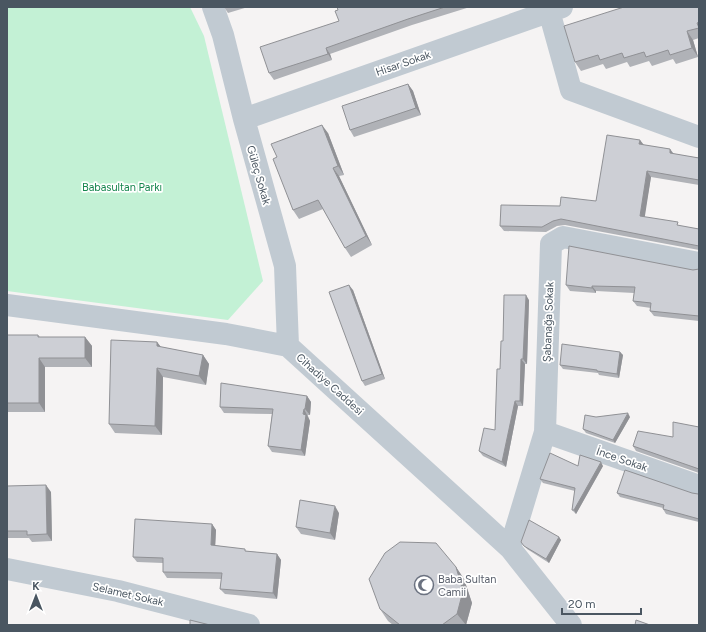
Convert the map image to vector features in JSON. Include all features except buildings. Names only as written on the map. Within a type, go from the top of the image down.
[{"type":"street","name":"Güleç Sokak","points":[[213,7],[223,35],[244,119],[285,266],[288,346]]},
{"type":"street","name":"Hisar Sokak","points":[[244,119],[556,9]]},
{"type":"street","points":[[556,9],[571,90],[699,137]]},
{"type":"street","name":"Şabanağa Sokak","points":[[510,548],[545,432],[551,244],[563,237],[699,263]]},
{"type":"street","name":"Cihadiye Caddesi","points":[[7,305],[226,334],[288,346],[510,548],[571,625]]},
{"type":"street","name":"İnce Sokak","points":[[545,432],[699,486]]},
{"type":"street","name":"Selamet Sokak","points":[[7,569],[118,591],[249,625]]},
{"type":"green space","name":"Babasultan Parkı","points":[[7,7],[190,7],[204,36],[263,281],[228,320],[7,291]]},
{"type":"place","name":"Baba Sultan Camii","points":[[424,585]]}]
